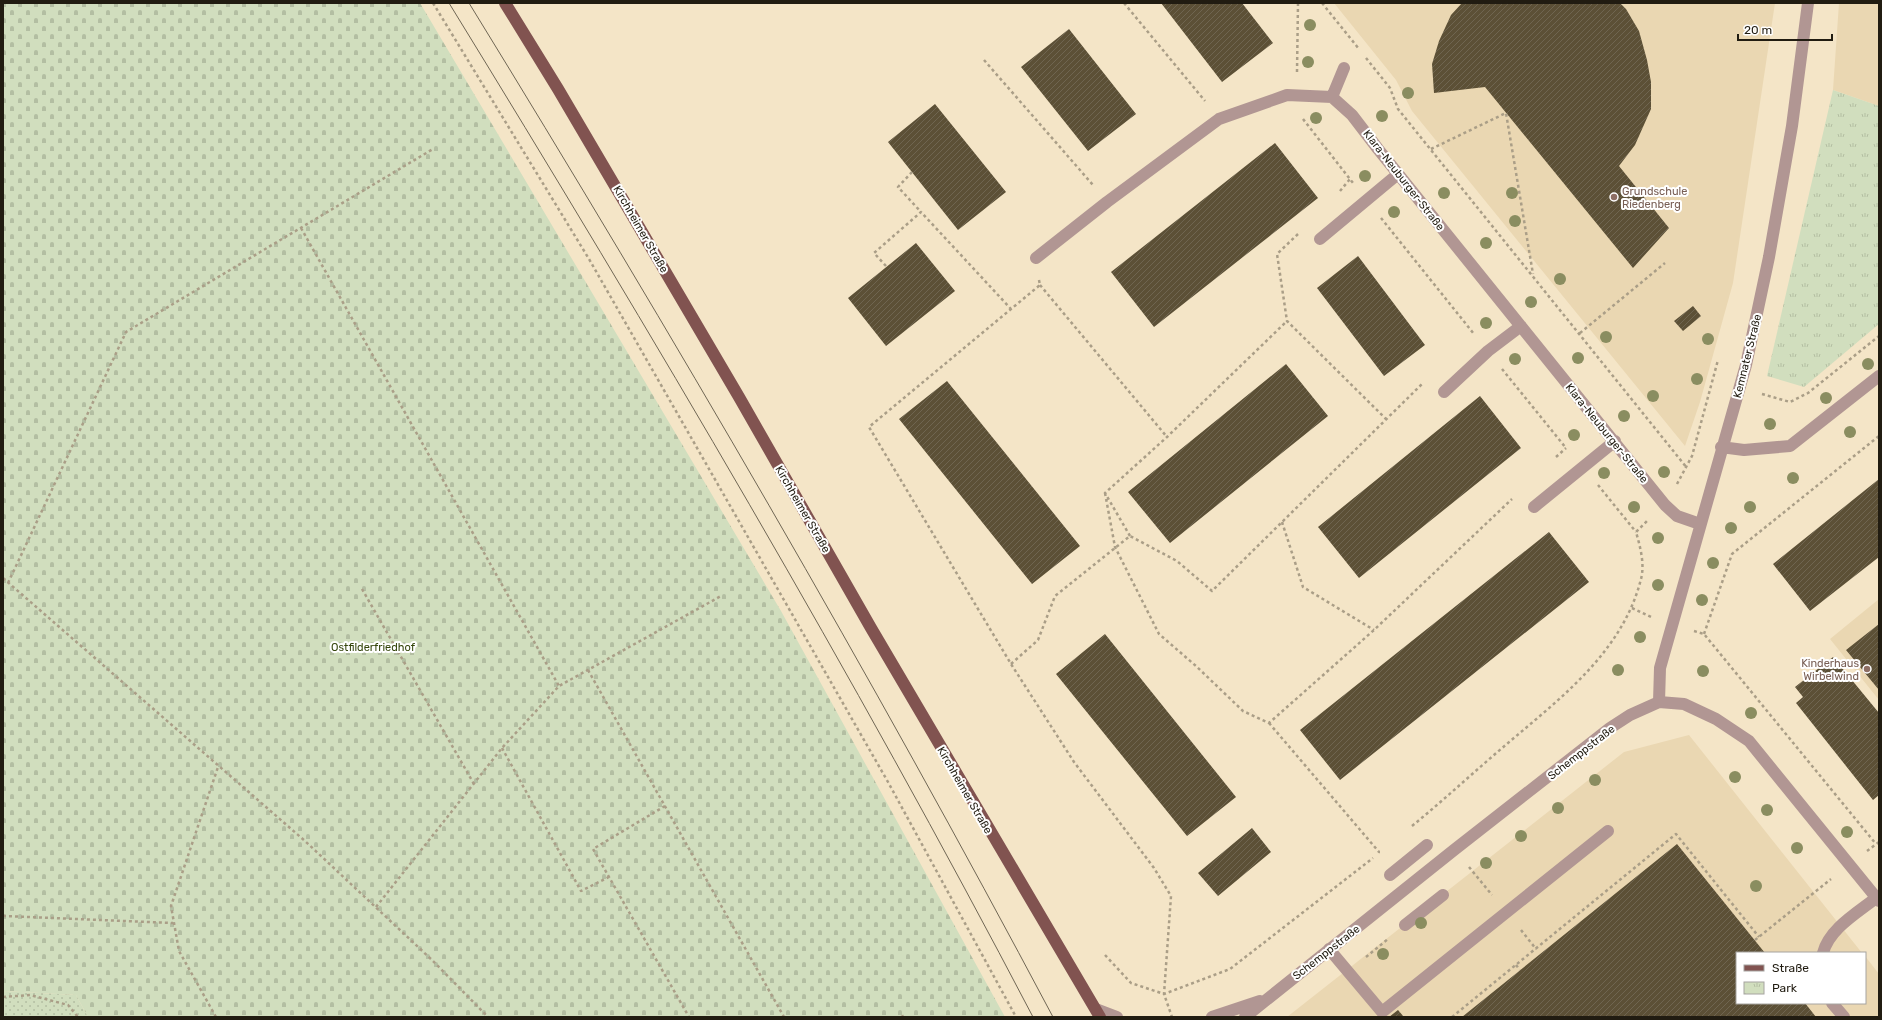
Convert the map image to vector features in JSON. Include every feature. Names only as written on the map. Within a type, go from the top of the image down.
[{"type":"main road","name":"Kirchheimer Straße","points":[[505,3],[558,89],[727,376],[879,642],[1098,1013]]},
{"type":"street","name":"Kemnater Straße","points":[[1659,702],[1660,668],[1721,447],[1740,388],[1771,249],[1792,126],[1808,3]]},
{"type":"street","points":[[1036,258],[1107,202],[1220,119],[1287,95],[1332,97],[1344,68]]},
{"type":"street","name":"Klara-Neuburger-Straße","points":[[1332,97],[1352,114],[1398,174],[1615,441],[1665,505],[1677,516],[1700,524]]},
{"type":"street","points":[[1320,239],[1398,174]]},
{"type":"street","points":[[1444,392],[1488,351],[1521,326]]},
{"type":"street","points":[[1721,447],[1744,450],[1790,446],[1879,376]]},
{"type":"street","points":[[1534,507],[1615,441]]},
{"type":"street","name":"Schemppstraße","points":[[1245,1017],[1610,728],[1630,715],[1659,702],[1684,704],[1716,719],[1749,741],[1878,900]]},
{"type":"street","points":[[1330,949],[1382,1012],[1608,832]]},
{"type":"street","points":[[1390,875],[1427,845]]},
{"type":"street","points":[[1405,925],[1442,895]]},
{"type":"street","points":[[1823,952],[1825,942],[1835,931],[1878,900]]},
{"type":"street","name":"Schemppstraße","points":[[1212,1017],[1266,999]]},
{"type":"street","points":[[1833,1004],[1844,1017]]},
{"type":"street","points":[[1098,1013],[1117,1017]]},
{"type":"path","points":[[433,3],[597,273],[888,782],[1016,1017]]},
{"type":"path","points":[[1124,3],[1220,119]]},
{"type":"path","points":[[1298,3],[1296,65],[1298,96],[1303,118],[1366,200],[1566,448],[1636,532],[1641,552],[1642,577],[1632,608],[1610,646],[1579,682],[1408,829]]},
{"type":"path","points":[[1322,3],[1390,88],[1398,109],[1580,333],[1687,468],[1702,422],[1718,360]]},
{"type":"path","points":[[984,60],[1107,202]]},
{"type":"path","points":[[1431,149],[1506,113],[1534,276]]},
{"type":"path","points":[[8,583],[126,332],[433,149]]},
{"type":"path","points":[[912,172],[898,187],[1011,309]]},
{"type":"path","points":[[886,266],[874,253],[921,212]]},
{"type":"path","points":[[301,228],[559,686]]},
{"type":"path","points":[[1300,232],[1277,254],[1287,321],[1386,419]]},
{"type":"path","points":[[1036,258],[1040,285],[1167,437]]},
{"type":"path","points":[[1580,333],[1665,263]]},
{"type":"path","points":[[1040,285],[869,427],[1011,664],[1074,762],[1154,868],[1171,896],[1164,994],[1172,1017]]},
{"type":"path","points":[[1105,493],[1167,437],[1287,321]]},
{"type":"path","points":[[1468,339],[1474,334]]},
{"type":"path","points":[[1713,381],[1790,402],[1808,393],[1879,336]]},
{"type":"path","points":[[1105,493],[1130,536],[1177,561],[1212,591],[1424,382]]},
{"type":"path","points":[[1876,844],[1704,634],[1732,554],[1878,438]]},
{"type":"path","points":[[1555,458],[1566,448]]},
{"type":"path","points":[[1105,493],[1115,547],[1159,634],[1196,666],[1243,711],[1269,723],[1379,852]]},
{"type":"path","points":[[1269,723],[1374,630],[1515,496]]},
{"type":"path","points":[[1636,532],[1665,505]]},
{"type":"path","points":[[1282,522],[1303,587],[1374,630]]},
{"type":"path","points":[[1011,664],[1038,640],[1055,596],[1130,536]]},
{"type":"path","points":[[3,578],[218,767],[305,841],[432,960],[488,1017]]},
{"type":"path","points":[[362,589],[474,784]]},
{"type":"path","points":[[376,907],[502,748],[559,686],[720,596]]},
{"type":"path","points":[[588,670],[784,1017]]},
{"type":"path","points":[[502,748],[581,892],[609,877]]},
{"type":"path","points":[[216,1017],[179,951],[171,906],[218,767]]},
{"type":"path","points":[[665,806],[593,849],[689,1017]]},
{"type":"path","points":[[1452,1017],[1676,834],[1759,937]]},
{"type":"path","points":[[1105,955],[1131,983],[1164,994],[1230,969],[1385,848]]},
{"type":"path","points":[[1454,850],[1507,913]]},
{"type":"path","points":[[1755,940],[1850,864]]},
{"type":"path","points":[[3,916],[173,923]]},
{"type":"path","points":[[1348,972],[1405,925]]},
{"type":"path","points":[[1516,965],[1520,970]]},
{"type":"path","points":[[3,997],[30,995],[68,1005],[78,1017]]},
{"type":"path","points":[[901,1017],[905,1015]]},
{"type":"shaded area","name":"Grundschule Riedenberg","points":[[1334,3],[1775,3],[1733,283],[1700,402],[1685,446],[1412,111],[1396,80]]},
{"type":"shaded area","points":[[1839,3],[1879,3],[1879,106],[1833,90]]},
{"type":"shaded area","name":"Kinderhaus Wirbelwind","points":[[1879,599],[1879,700],[1830,639]]},
{"type":"shaded area","points":[[1689,735],[1861,952],[1736,952],[1736,1004],[1866,1004],[1866,957],[1879,974],[1879,1017],[1287,1017],[1624,752]]},
{"type":"green space","name":"Ostfilderfriedhof","points":[[3,3],[420,3],[781,611],[1005,1017],[88,1017],[76,995],[3,991]]},
{"type":"green space","points":[[1833,90],[1879,106],[1879,324],[1804,387],[1767,376]]},
{"type":"green space","points":[[3,991],[76,995],[88,1017],[3,1017]]},
{"type":"building","points":[[1161,3],[1242,3],[1273,43],[1222,82]]},
{"type":"building","points":[[1462,3],[1620,3],[1626,9],[1639,31],[1647,60],[1651,82],[1651,109],[1635,145],[1619,166],[1669,228],[1633,268],[1485,87],[1434,93],[1432,64],[1439,41],[1451,15]]},
{"type":"building","points":[[1069,29],[1136,114],[1088,151],[1021,67]]},
{"type":"building","points":[[935,104],[1006,192],[958,230],[888,142]]},
{"type":"building","points":[[1275,143],[1318,198],[1154,327],[1111,272]]},
{"type":"building","points":[[916,243],[955,291],[886,346],[848,298]]},
{"type":"building","points":[[1358,256],[1425,345],[1384,376],[1317,288]]},
{"type":"building","points":[[1693,306],[1701,316],[1683,331],[1674,321]]},
{"type":"building","points":[[1286,364],[1328,416],[1170,543],[1128,492]]},
{"type":"building","points":[[947,381],[1080,546],[1032,584],[899,419]]},
{"type":"building","points":[[1480,396],[1521,448],[1359,578],[1318,527]]},
{"type":"building","points":[[1879,479],[1879,557],[1810,611],[1773,564]]},
{"type":"building","points":[[1549,532],[1589,582],[1340,780],[1300,730]]},
{"type":"building","points":[[1879,624],[1879,690],[1846,650]]},
{"type":"building","points":[[1105,634],[1236,797],[1187,836],[1056,674]]},
{"type":"building","points":[[1833,657],[1879,713],[1879,795],[1873,800],[1796,703],[1803,697],[1795,687]]},
{"type":"building","points":[[1252,828],[1271,852],[1218,896],[1198,873]]},
{"type":"building","points":[[1677,844],[1764,952],[1736,952],[1736,1004],[1806,1004],[1816,1017],[1462,1017]]},
{"type":"building","points":[[1398,1010],[1404,1017],[1389,1017]]},
{"type":"tram line","points":[[449,3],[601,253],[750,505],[894,759],[1033,1017]]},
{"type":"tram line","points":[[469,3],[621,253],[769,505],[842,632],[984,888],[1053,1017]]},
{"type":"place","name":"Grundschule Riedenberg","points":[[1614,197]]},
{"type":"place","name":"Kinderhaus Wirbelwind","points":[[1867,669]]}]
